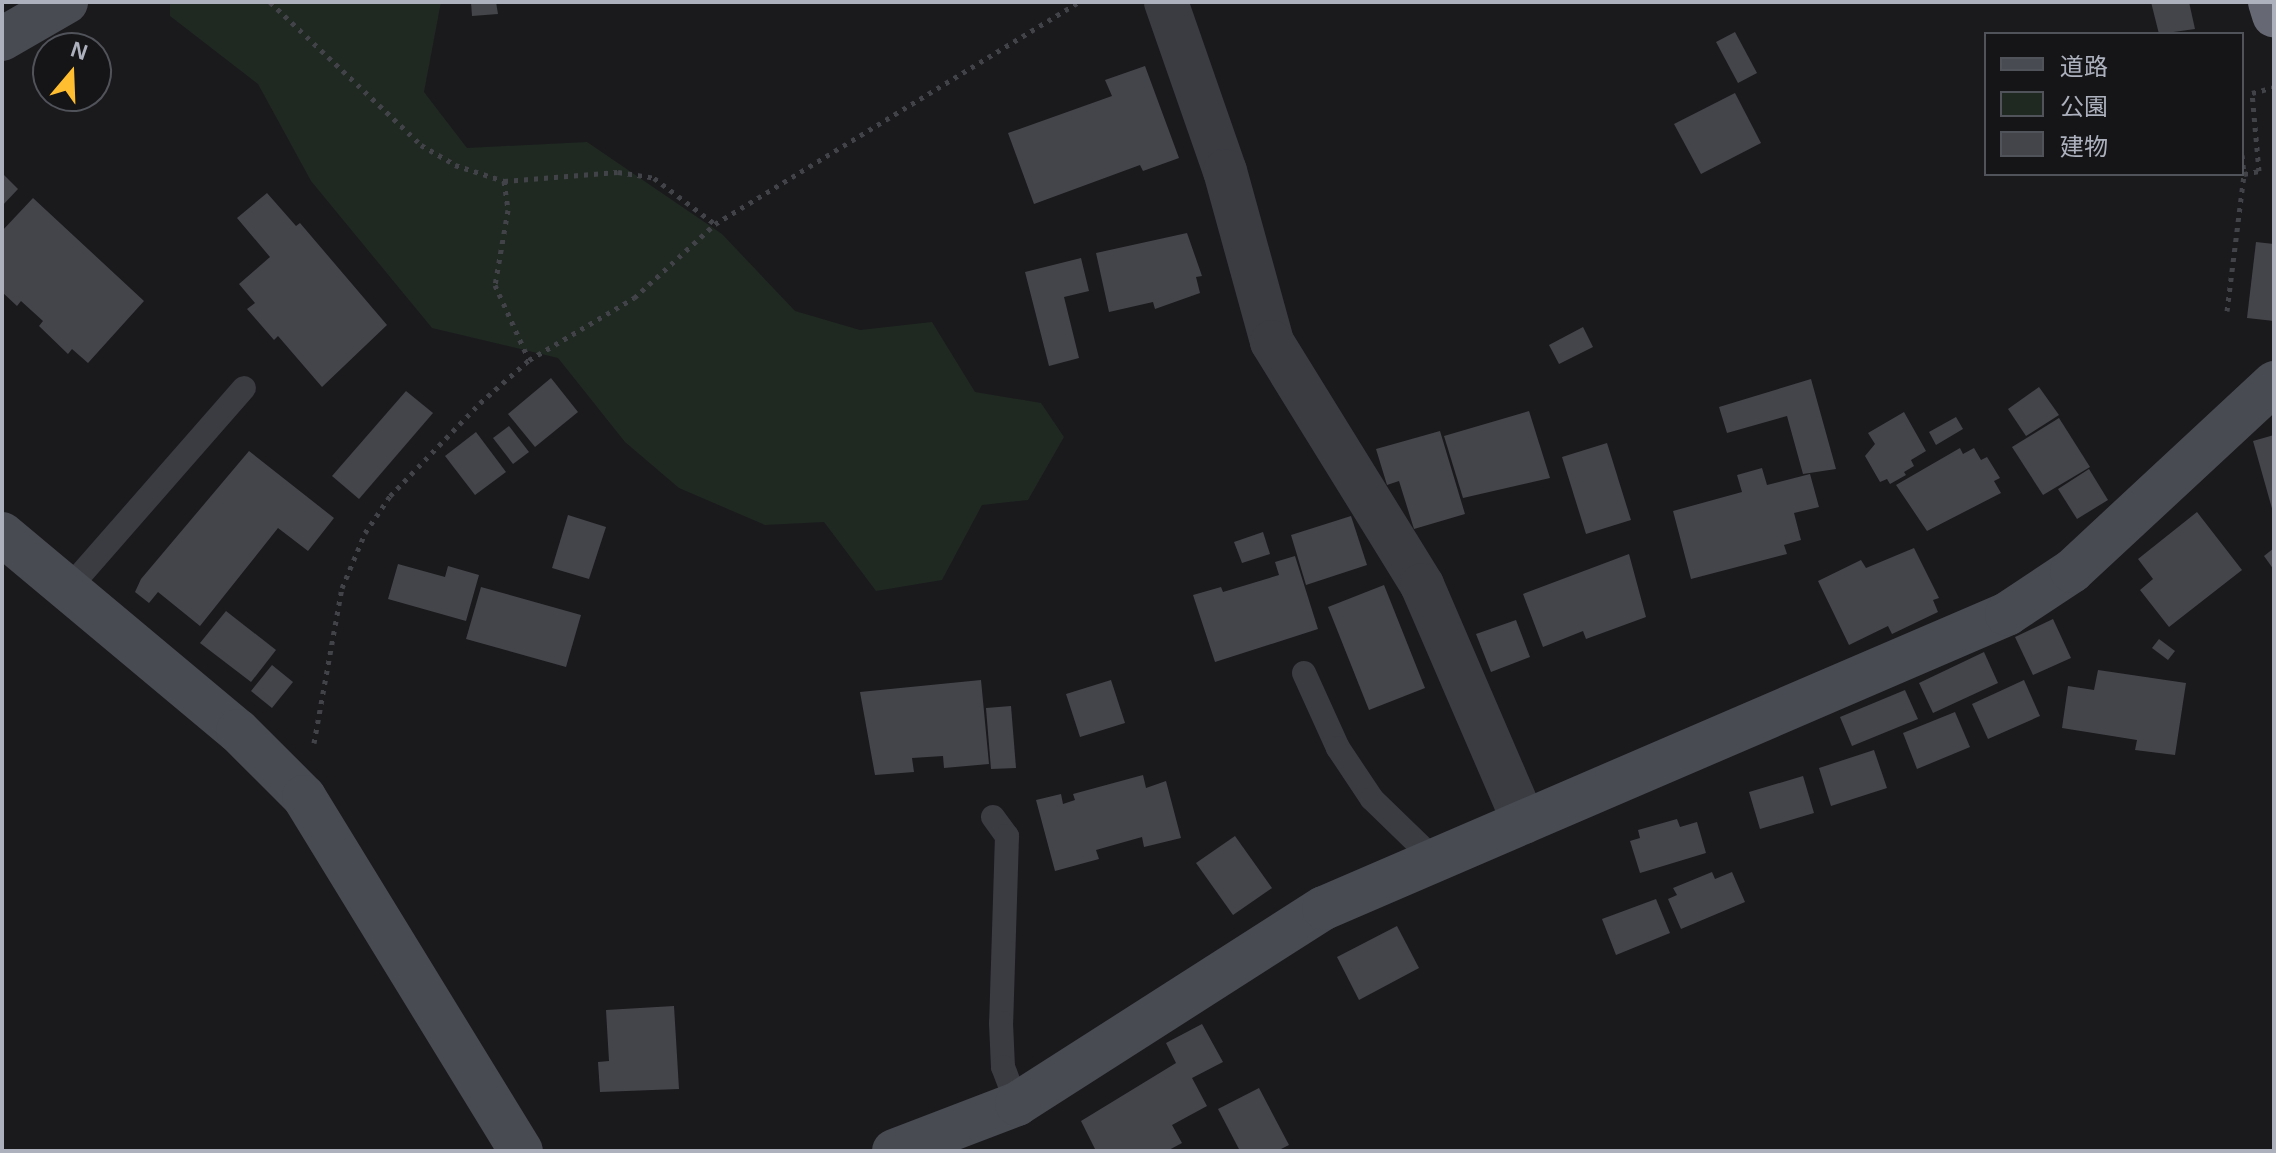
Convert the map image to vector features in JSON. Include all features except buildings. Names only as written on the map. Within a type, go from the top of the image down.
[{"type":"highway","points":[[2270,2],[2274,15]]},
{"type":"street","points":[[2,39],[66,2]]},
{"type":"street","points":[[1166,2],[1225,171],[1272,342],[1422,585],[1524,822]]},
{"type":"street","points":[[894,1151],[1017,1104],[1324,908],[2007,614],[2072,571],[2274,383]]},
{"type":"street","points":[[2,534],[238,731],[304,797],[521,1151]]},
{"type":"lane","points":[[68,589],[244,388]]},
{"type":"lane","points":[[1304,673],[1338,748],[1372,799],[1434,859]]},
{"type":"lane","points":[[993,817],[1007,836],[1001,1023],[1003,1067],[1017,1104]]},
{"type":"path","points":[[270,2],[421,145],[455,165],[504,181],[618,172],[654,178],[715,224]]},
{"type":"path","points":[[304,797],[342,588],[365,533],[390,496],[433,450],[529,360],[634,298],[715,224],[1068,4],[1079,2]]},
{"type":"path","points":[[2244,174],[2259,171],[2252,93],[2274,87]]},
{"type":"path","points":[[2227,311],[2244,176]]},
{"type":"path","points":[[504,181],[508,210],[495,285],[529,360]]},
{"type":"green space","points":[[170,2],[441,2],[424,92],[467,148],[587,142],[722,234],[795,311],[860,330],[932,322],[975,392],[1041,403],[1064,437],[1028,500],[982,505],[942,580],[876,591],[824,522],[765,525],[679,488],[625,442],[558,358],[432,328],[311,181],[258,84],[170,16]]}]
